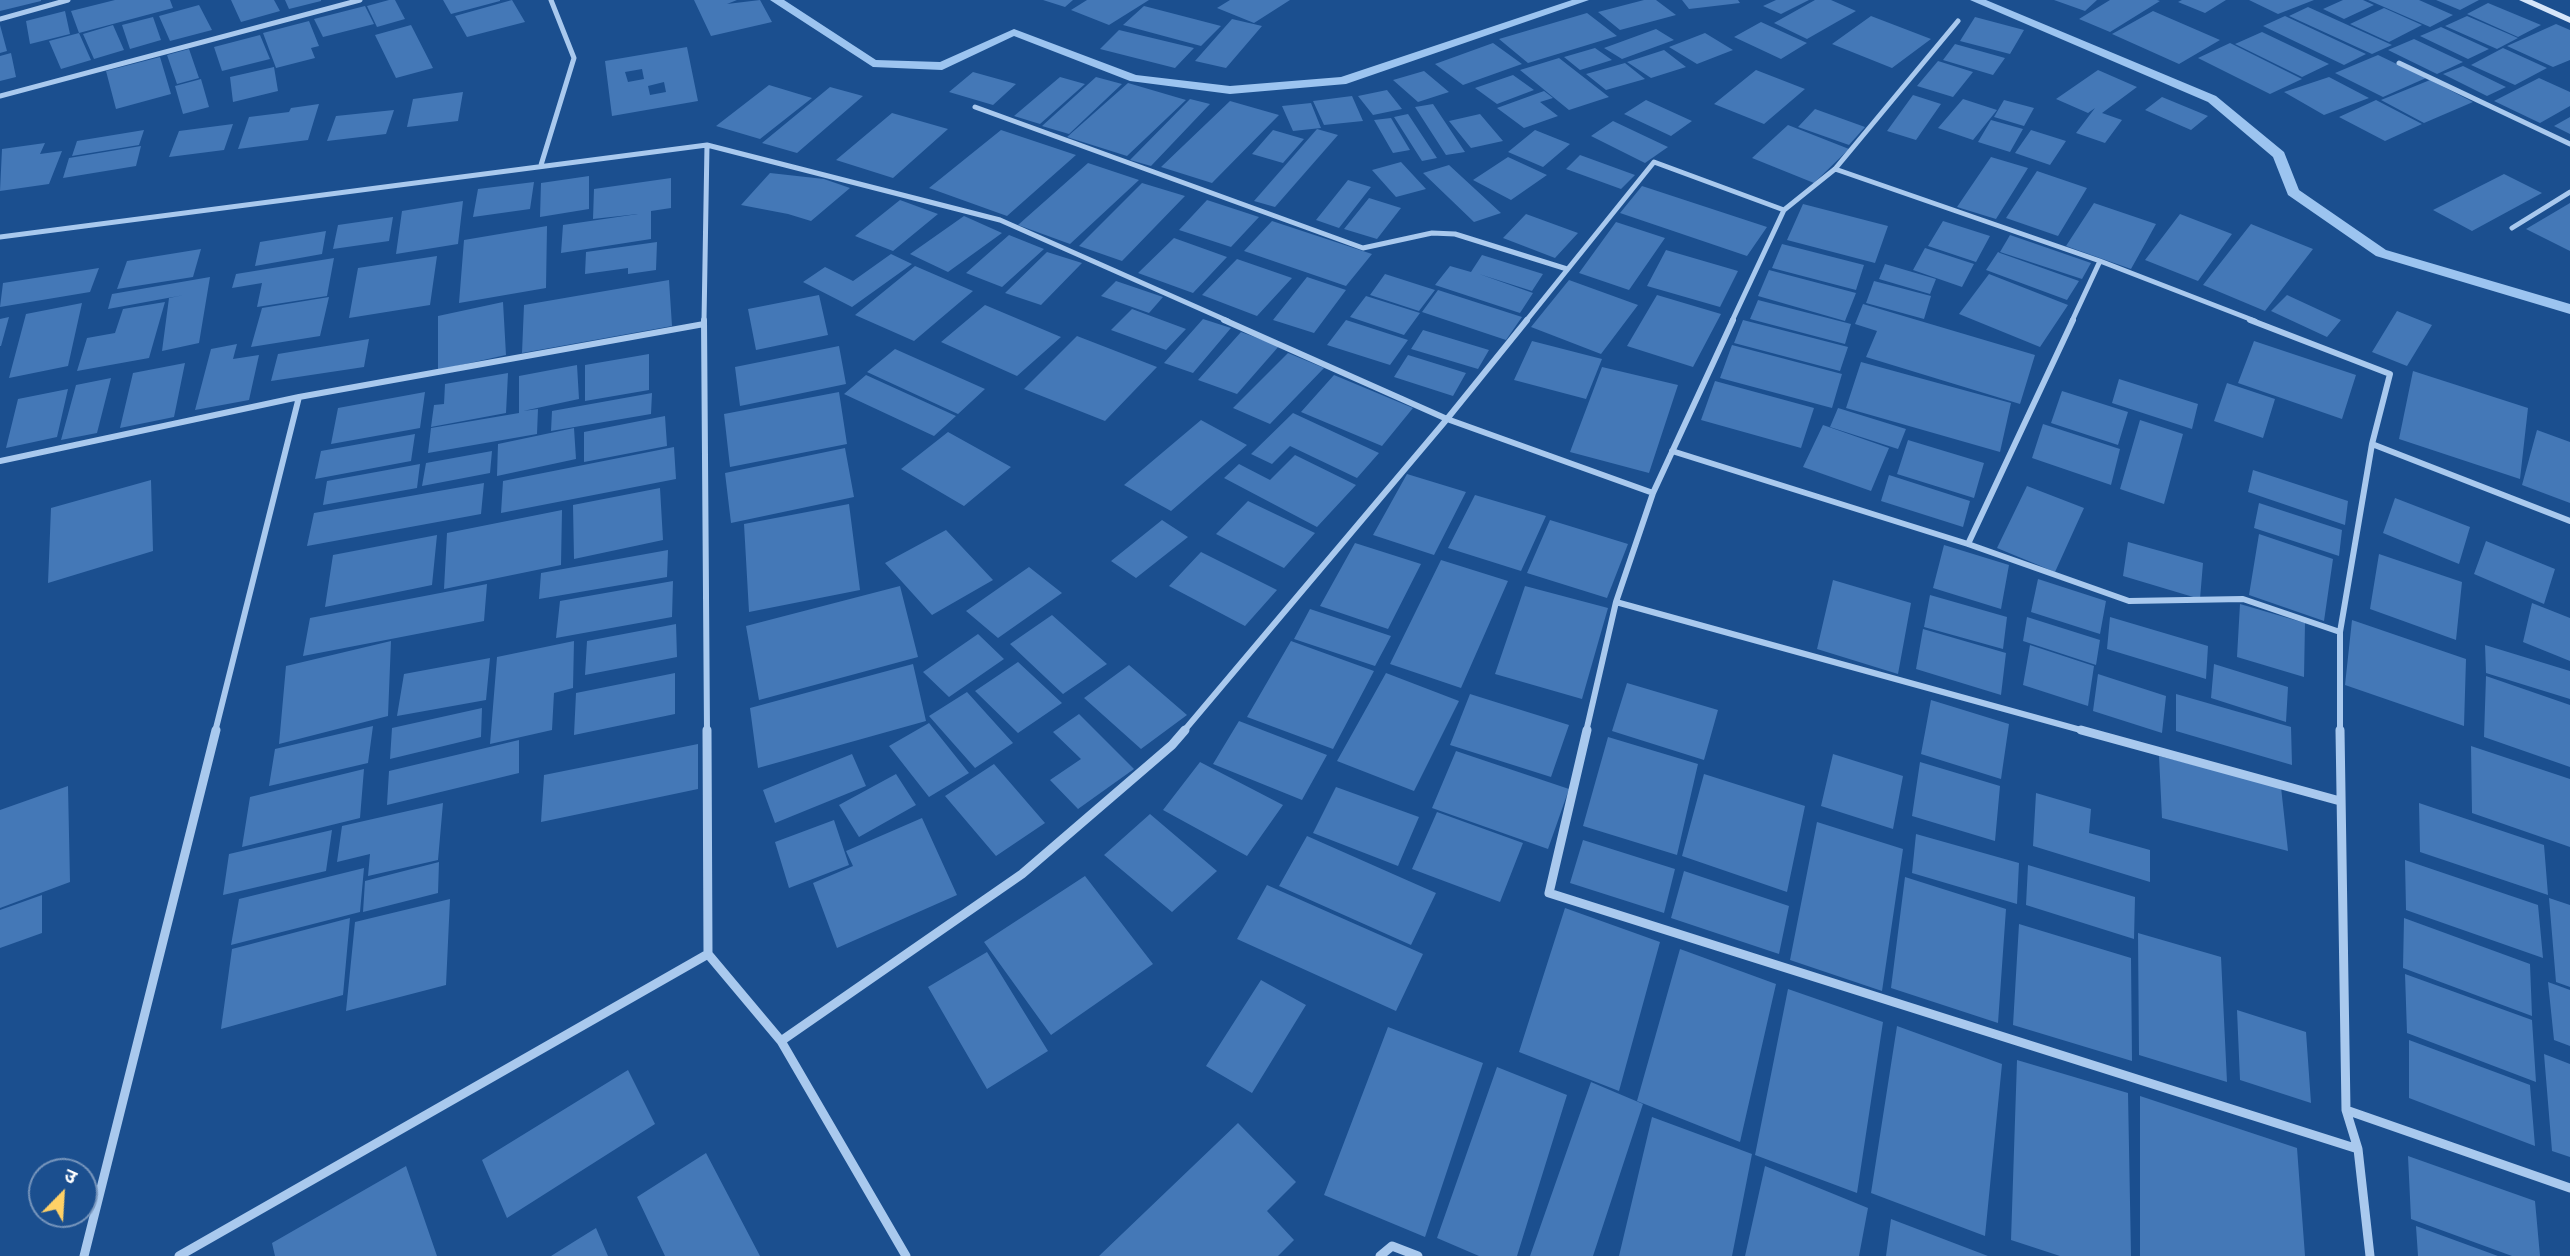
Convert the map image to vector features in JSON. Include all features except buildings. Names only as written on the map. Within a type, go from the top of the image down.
[{"type":"street","points":[[0,19],[68,0]]},
{"type":"street","points":[[0,96],[360,0]]},
{"type":"street","points":[[541,165],[575,58],[551,0]]},
{"type":"street","points":[[2524,0],[2570,20]]},
{"type":"street","points":[[1958,21],[1835,169],[1784,210],[1653,493],[1616,602],[1549,893],[2358,1149]]},
{"type":"street","points":[[2399,62],[2570,144]]},
{"type":"street","points":[[975,107],[1363,248],[1432,233],[1455,234],[1567,270]]},
{"type":"street","points":[[707,145],[704,324],[708,954],[780,1041],[906,1256]]},
{"type":"street","points":[[0,237],[707,145],[1000,220],[1447,419],[1653,493]]},
{"type":"street","points":[[780,1041],[1022,874],[1172,744],[1447,419],[1654,162],[1784,210]]},
{"type":"street","points":[[1835,169],[2100,261],[2390,374],[2372,444],[2340,632],[2340,801],[2346,1110],[2358,1149],[2370,1256]]},
{"type":"street","points":[[2512,228],[2570,192]]},
{"type":"street","points":[[1968,544],[2100,261]]},
{"type":"street","points":[[0,461],[299,397],[704,324]]},
{"type":"street","points":[[84,1256],[299,397]]},
{"type":"street","points":[[2372,444],[2570,521]]},
{"type":"street","points":[[1672,451],[1968,544],[2129,601],[2243,599],[2340,632]]},
{"type":"street","points":[[1616,602],[2340,801]]},
{"type":"street","points":[[179,1256],[708,954]]},
{"type":"street","points":[[2346,1110],[2570,1188]]},
{"type":"street","points":[[1380,1256],[1392,1246],[1418,1256]]},
{"type":"waterway","points":[[776,0],[873,63],[942,66],[1014,32],[1134,78],[1230,90],[1342,81],[1583,0]]},
{"type":"waterway","points":[[1976,0],[2212,99],[2279,155],[2293,192],[2381,253],[2570,309]]}]
